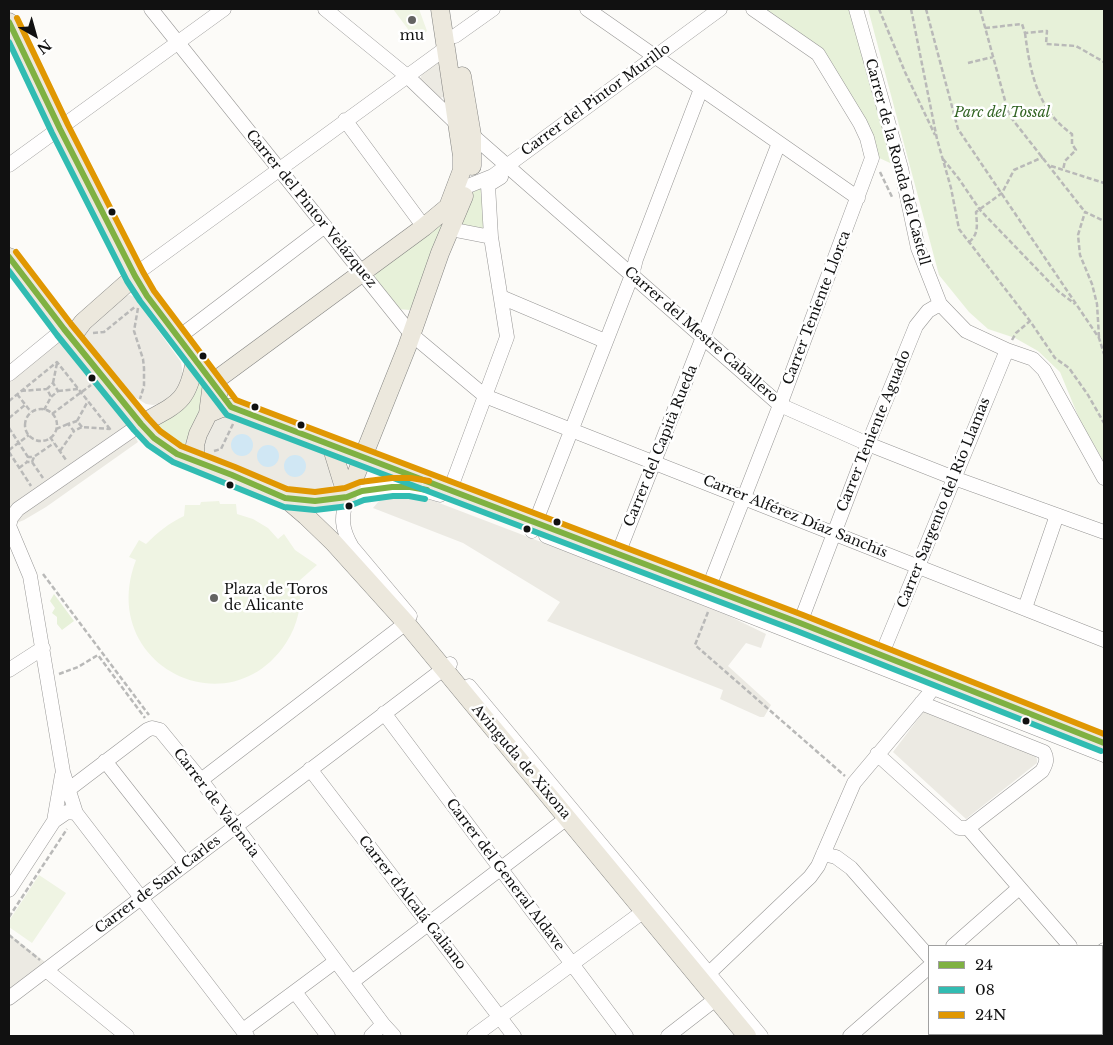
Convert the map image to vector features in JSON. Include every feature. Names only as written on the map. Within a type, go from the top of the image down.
[{"type":"main road","points":[[9,257],[68,334],[154,438],[177,454],[285,498],[315,501],[327,499],[344,489],[363,457],[468,186],[472,168],[472,135],[450,42],[440,9]]},
{"type":"main road","points":[[196,462],[195,445],[208,414],[212,383],[424,227],[448,207],[462,170],[462,156],[456,123],[450,42],[450,9]]},
{"type":"main road","points":[[9,22],[135,276],[147,296],[179,336],[233,413]]},
{"type":"main road","points":[[68,334],[135,276]]},
{"type":"main road","points":[[141,424],[179,401],[186,392],[191,380],[195,360]]},
{"type":"main road","points":[[208,414],[220,408],[331,445],[450,490],[534,527],[618,554],[706,593],[800,623],[882,656],[936,682],[1080,739],[1104,743]]},
{"type":"main road","points":[[331,445],[344,489]]},
{"type":"main road","name":"Avinguda de Xixona","points":[[285,498],[333,542],[447,666],[567,818],[644,911],[706,977],[717,998],[747,1036]]},
{"type":"street","name":"Carrer del Pintor Velázquez","points":[[151,9],[411,334],[485,396]]},
{"type":"street","points":[[9,165],[224,9]]},
{"type":"street","points":[[326,9],[407,76],[456,123]]},
{"type":"street","points":[[135,276],[407,76],[493,9]]},
{"type":"street","points":[[587,9],[858,198]]},
{"type":"street","name":"Carrer del Pintor Murillo","points":[[494,177],[510,169],[655,56],[720,9]]},
{"type":"street","name":"Carrer Teniente Llorca","points":[[706,593],[745,498],[872,158],[867,138],[860,123],[818,54],[753,9]]},
{"type":"street","name":"Carrer de la Ronda del Castell","points":[[856,9],[901,168],[918,248],[940,304],[966,331],[1032,359],[1044,370],[1104,478]]},
{"type":"street","points":[[534,527],[632,275],[701,89]]},
{"type":"street","points":[[345,120],[424,227]]},
{"type":"street","name":"Carrer del Mestre Caballero","points":[[472,135],[780,405],[868,444],[954,478],[1104,532]]},
{"type":"street","name":"Carrer del Capità Rueda","points":[[618,554],[779,143]]},
{"type":"street","points":[[468,186],[494,177]]},
{"type":"street","points":[[450,490],[507,338],[490,236],[488,184],[494,177]]},
{"type":"street","points":[[179,336],[325,226]]},
{"type":"street","points":[[450,229],[490,236]]},
{"type":"street","points":[[501,298],[605,341]]},
{"type":"street","name":"Carrer Teniente Aguado","points":[[800,623],[868,444],[916,326],[928,311],[940,304]]},
{"type":"street","points":[[9,374],[68,334]]},
{"type":"street","name":"Carrer Sargento del Río Llamas","points":[[882,656],[1007,350]]},
{"type":"street","name":"Carrer Alférez Díaz Sanchís","points":[[485,396],[1104,640]]},
{"type":"street","points":[[141,424],[11,512],[9,526],[30,576],[63,772],[76,813],[245,1033],[336,961]]},
{"type":"street","points":[[344,489],[410,487],[426,490],[534,527],[706,593],[724,604],[936,682],[921,703],[854,783],[818,866],[810,877],[706,977]]},
{"type":"street","name":"Avinguda de Xixona","points":[[344,489],[343,524],[352,547],[447,666],[706,977],[761,1036]]},
{"type":"street","points":[[1025,608],[1057,514]]},
{"type":"street","points":[[201,780],[406,623]]},
{"type":"street","points":[[9,670],[43,648]]},
{"type":"street","name":"Carrer de Sant Carles","points":[[9,998],[447,666]]},
{"type":"street","points":[[921,703],[1044,752],[1051,752],[1080,739],[1104,754]]},
{"type":"street","name":"Carrer del General Aldave","points":[[384,713],[626,1036]]},
{"type":"street","points":[[68,790],[153,726]]},
{"type":"street","name":"Carrer de València","points":[[153,726],[163,732],[201,780],[234,827],[394,1036]]},
{"type":"street","points":[[877,754],[959,828],[968,828],[1042,771],[1046,764],[1044,752]]},
{"type":"street","points":[[105,761],[186,864]]},
{"type":"street","name":"Carrer d'Alcalá Galiano","points":[[310,770],[514,1036]]},
{"type":"street","points":[[54,821],[63,772]]},
{"type":"street","points":[[9,890],[54,821],[67,812],[76,813]]},
{"type":"street","points":[[352,982],[567,818]]},
{"type":"street","points":[[968,828],[1069,945]]},
{"type":"street","points":[[823,854],[836,857],[851,868],[928,956]]},
{"type":"street","points":[[953,945],[1019,888]]},
{"type":"street","points":[[474,1036],[644,911]]},
{"type":"street","points":[[51,967],[125,1036]]},
{"type":"street","points":[[850,1036],[928,968]]},
{"type":"street","points":[[295,992],[328,1036]]},
{"type":"street","points":[[668,1036],[717,998]]},
{"type":"street","points":[[371,1036],[383,1024]]},
{"type":"path","points":[[879,9],[905,72],[937,140]]},
{"type":"path","points":[[911,9],[937,140],[951,188],[958,229],[1030,321],[1055,358],[1069,368],[1104,422]]},
{"type":"path","points":[[926,9],[958,129],[1099,338]]},
{"type":"path","points":[[980,9],[1009,115],[1085,212],[1104,221]]},
{"type":"path","points":[[985,28],[1022,24],[1029,62],[1037,90],[1050,114],[1072,134],[1072,144],[1076,150],[1065,161],[1063,170]]},
{"type":"path","points":[[1025,33],[1047,32],[1046,44],[1076,46],[1104,62]]},
{"type":"path","points":[[968,63],[993,57]]},
{"type":"path","points":[[969,242],[975,237],[977,229],[976,212],[1002,193],[1014,170],[1043,157]]},
{"type":"path","points":[[942,158],[959,178],[980,210],[1058,291],[1078,306]]},
{"type":"path","points":[[1049,166],[1104,183]]},
{"type":"path","points":[[1085,212],[1078,235],[1080,256],[1092,284],[1097,304],[1099,338],[1104,354]]},
{"type":"path","points":[[83,322],[90,332],[96,334],[104,332],[139,304],[134,331],[143,359],[144,386],[139,401]]},
{"type":"path","points":[[1007,350],[1016,333],[1030,321]]},
{"type":"path","points":[[20,392],[47,388],[53,383],[57,362]]},
{"type":"path","points":[[57,362],[110,429]]},
{"type":"path","points":[[9,401],[57,362]]},
{"type":"path","points":[[53,383],[58,391]]},
{"type":"path","points":[[52,414],[91,385]]},
{"type":"path","points":[[47,388],[51,397]]},
{"type":"path","points":[[44,410],[51,397],[58,391],[79,389]]},
{"type":"path","points":[[17,394],[31,412]]},
{"type":"path","points":[[56,429],[77,421],[88,401]]},
{"type":"path","points":[[9,418],[25,405]]},
{"type":"path","points":[[44,410],[52,414],[56,420],[56,429],[50,438],[38,440],[29,435],[25,426],[31,412],[44,410]]},
{"type":"path","points":[[195,445],[213,451],[221,449],[233,413]]},
{"type":"path","points":[[77,421],[82,427]]},
{"type":"path","points":[[68,424],[74,431]]},
{"type":"path","points":[[60,451],[74,431],[82,427],[110,429]]},
{"type":"path","points":[[9,428],[28,457],[27,462]]},
{"type":"path","points":[[103,434],[110,429]]},
{"type":"path","points":[[29,435],[9,451],[31,486]]},
{"type":"path","points":[[50,438],[67,460]]},
{"type":"path","points":[[32,462],[34,457],[54,443]]},
{"type":"path","points":[[28,457],[34,457]]},
{"type":"path","points":[[19,468],[27,462],[32,462]]},
{"type":"path","points":[[25,491],[43,478],[32,462]]},
{"type":"path","points":[[40,570],[155,724],[153,726]]},
{"type":"path","points":[[724,604],[710,608],[695,645],[854,783]]},
{"type":"path","points":[[56,675],[78,667],[98,655],[153,726]]},
{"type":"path","points":[[9,935],[44,964],[51,958],[51,967]]},
{"type":"green space","name":"mu","points":[[393,9],[419,9],[427,31],[416,40]]},
{"type":"green space","points":[[753,9],[856,9],[901,168],[864,151],[860,123],[818,54]]},
{"type":"green space","name":"Parc del Tossal","points":[[868,9],[1104,9],[1104,462],[1081,423],[1060,372],[1038,351],[1015,338],[988,329],[969,312],[939,275]]},
{"type":"green space","points":[[488,185],[490,233],[457,228],[473,192]]},
{"type":"green space","points":[[444,220],[446,222],[410,310],[397,309],[376,282],[375,273]]},
{"type":"green space","points":[[197,380],[206,391],[206,395],[194,423],[187,448],[154,424]]},
{"type":"green space","name":"Plaza de Toros de Alicante","points":[[219,501],[220,504],[236,504],[237,514],[253,519],[268,528],[278,539],[284,534],[295,550],[317,565],[299,581],[300,605],[294,629],[286,643],[261,669],[232,682],[203,683],[174,674],[151,655],[134,629],[129,597],[136,560],[129,557],[139,540],[146,544],[164,528],[184,516],[185,505],[200,505],[201,502]]},
{"type":"green space","points":[[54,594],[74,621],[62,630],[57,624],[57,617],[52,613],[55,608],[50,601]]},
{"type":"green space","points":[[39,875],[66,893],[32,943],[9,927],[9,921]]},
{"type":"shaded area","points":[[440,61],[446,96],[440,98],[431,92],[420,79],[422,74]]},
{"type":"shaded area","points":[[130,295],[134,297],[181,362],[183,376],[178,392],[163,403],[146,404],[133,396],[83,336],[91,325],[125,296]]},
{"type":"shaded area","points":[[49,337],[61,342],[129,426],[138,442],[46,507],[24,520],[9,526],[9,370]]},
{"type":"shaded area","points":[[223,414],[324,452],[336,476],[332,486],[323,494],[298,493],[211,457],[204,450],[202,440],[214,419]]},
{"type":"shaded area","points":[[401,491],[434,501],[612,569],[729,616],[766,634],[761,648],[746,643],[728,666],[771,705],[764,717],[760,717],[720,699],[723,690],[547,621],[560,602],[463,543],[373,508],[384,495]]},
{"type":"shaded area","points":[[924,711],[1034,754],[1037,763],[966,819],[893,752]]},
{"type":"shaded area","points":[[9,934],[45,962],[9,990]]},
{"type":"water","points":[[238,434],[246,434],[253,441],[253,449],[246,456],[238,456],[231,449],[231,441]]},
{"type":"water","points":[[264,445],[272,445],[279,452],[279,460],[272,467],[264,467],[257,460],[257,452]]},
{"type":"water","points":[[291,455],[299,455],[306,462],[306,470],[299,477],[291,477],[284,470],[284,462]]},
{"type":"transit line","name":"24N","points":[[17,18],[68,125],[143,272],[154,291],[236,400],[803,615],[1104,734]]},
{"type":"transit line","name":"24","points":[[9,22],[60,129],[135,276],[147,296],[231,407],[800,623],[1104,743]]},
{"type":"transit line","name":"08","points":[[9,42],[52,133],[127,281],[140,301],[227,415],[797,631],[1101,751]]},
{"type":"transit line","name":"24N","points":[[16,252],[71,324],[148,418],[160,431],[181,446],[287,489],[315,492],[345,488],[360,482],[392,478],[411,478],[429,481]]},
{"type":"transit line","name":"24","points":[[9,257],[141,424],[154,438],[177,454],[285,498],[315,501],[347,497],[362,491],[392,487],[410,487],[427,490]]},
{"type":"transit line","name":"08","points":[[9,271],[57,335],[134,430],[148,445],[173,462],[284,507],[315,510],[349,506],[364,500],[393,496],[425,499]]},
{"type":"place","name":"mu","points":[[412,20]]},
{"type":"place","name":"Plaza de Toros de Alicante","points":[[214,598]]}]
